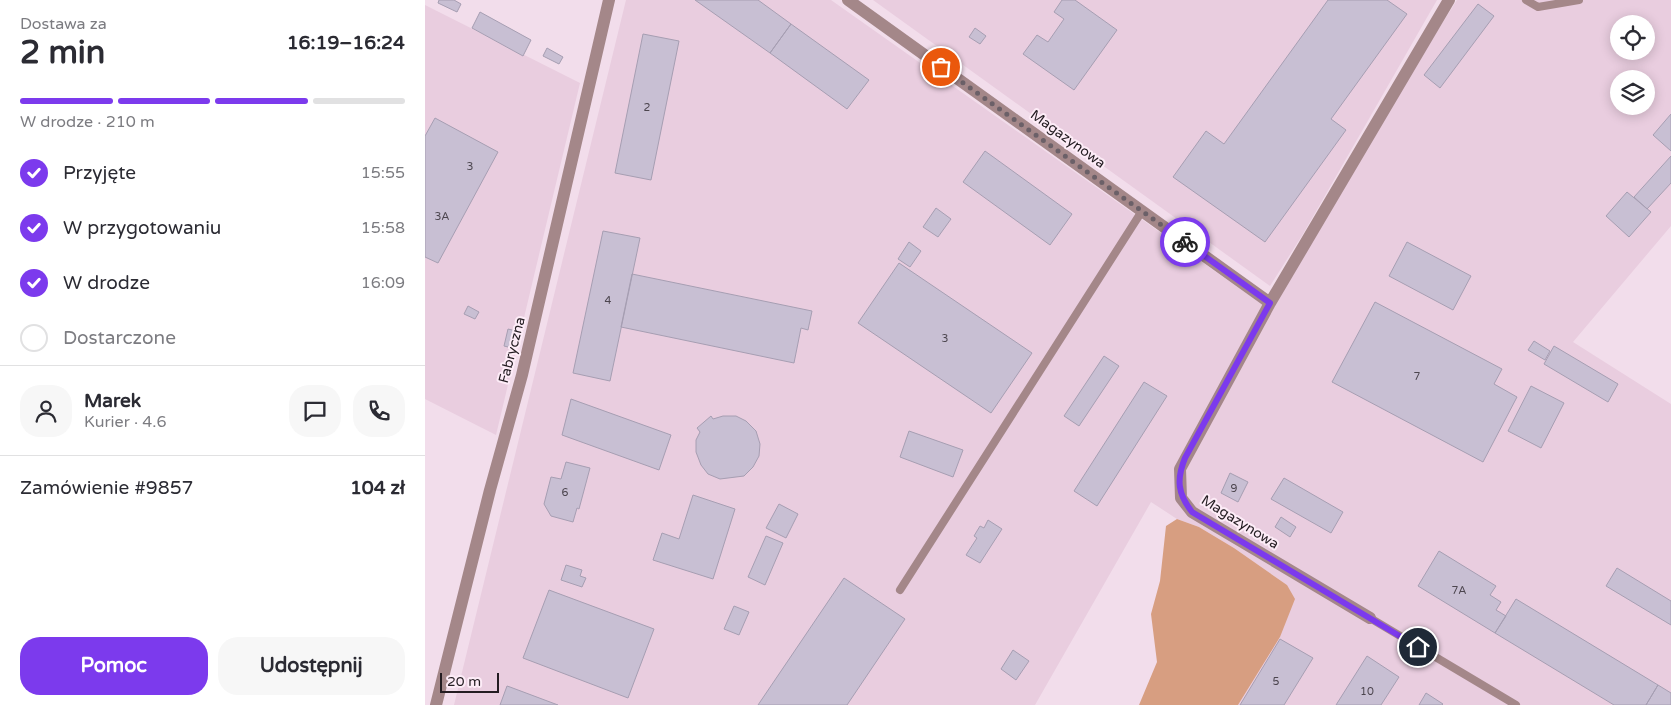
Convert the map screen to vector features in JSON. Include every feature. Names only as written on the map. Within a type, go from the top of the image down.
[{"type":"street","name":"Fabryczna","points":[[437,705],[490,490],[522,375],[609,0]]},
{"type":"street","name":"Magazynowa","points":[[848,0],[1270,303]]},
{"type":"street","name":"Magazynowa","points":[[1369,618],[1192,512],[1181,498],[1180,469],[1270,303],[1449,0]]},
{"type":"lane","points":[[1526,0],[1538,7],[1579,0]]},
{"type":"lane","points":[[900,590],[1142,211]]},
{"type":"lane","points":[[1369,618],[1516,705]]},
{"type":"shaded area","points":[[626,0],[831,0],[1263,305],[1457,0],[1671,0],[1671,226],[1573,342],[1671,404],[1671,705],[1238,705],[1280,637],[1287,585],[1234,548],[1199,527],[1177,519],[1151,502],[1035,705],[454,705]]},
{"type":"shaded area","points":[[873,0],[1437,0],[1303,234],[1270,286]]},
{"type":"shaded area","points":[[425,5],[580,83],[496,435],[425,399]]},
{"type":"shaded area","points":[[1177,519],[1199,527],[1234,548],[1287,585],[1295,599],[1280,637],[1238,705],[1139,705],[1157,662],[1151,614],[1160,581],[1166,526]]},
{"type":"building","points":[[439,0],[454,0],[461,4],[457,12],[438,3]]},
{"type":"building","points":[[695,0],[758,0],[791,24],[770,53]]},
{"type":"building","points":[[1062,0],[1075,0],[1117,30],[1074,90],[1023,54],[1037,35],[1048,42],[1064,19],[1054,12]]},
{"type":"building","points":[[1328,0],[1387,0],[1407,14],[1331,119],[1346,130],[1265,242],[1173,177],[1206,131],[1224,144]]},
{"type":"building","points":[[1478,4],[1494,16],[1440,88],[1424,75]]},
{"type":"building","points":[[480,12],[531,40],[523,56],[472,28]]},
{"type":"building","points":[[791,24],[869,80],[847,109],[770,53]]},
{"type":"building","points":[[975,28],[986,36],[980,44],[969,37]]},
{"type":"building","points":[[643,34],[679,41],[651,180],[615,173]]},
{"type":"building","points":[[547,48],[563,57],[559,64],[543,56]]},
{"type":"building","points":[[1671,114],[1671,151],[1653,135]]},
{"type":"building","points":[[435,118],[498,152],[438,263],[425,257],[425,136]]},
{"type":"building","points":[[985,151],[1072,214],[1050,245],[963,182]]},
{"type":"building","points":[[1671,156],[1671,183],[1647,209],[1634,197]]},
{"type":"building","points":[[1627,192],[1651,212],[1629,237],[1606,216]]},
{"type":"building","points":[[936,208],[951,219],[938,237],[923,227]]},
{"type":"building","points":[[603,231],[640,238],[610,381],[573,373]]},
{"type":"building","points":[[909,242],[921,251],[910,267],[898,259]]},
{"type":"building","points":[[1407,242],[1471,276],[1453,310],[1389,276]]},
{"type":"building","points":[[899,263],[1032,353],[991,413],[858,323]]},
{"type":"building","points":[[632,274],[812,311],[808,330],[801,328],[794,363],[621,327]]},
{"type":"building","points":[[1375,302],[1502,369],[1494,384],[1517,397],[1483,462],[1332,382]]},
{"type":"building","points":[[468,306],[479,312],[475,319],[464,314]]},
{"type":"building","points":[[508,329],[516,331],[512,348],[504,346]]},
{"type":"building","points":[[1534,341],[1550,351],[1545,360],[1528,350]]},
{"type":"building","points":[[1554,346],[1618,384],[1608,402],[1544,364]]},
{"type":"building","points":[[1104,356],[1119,366],[1079,426],[1064,416]]},
{"type":"building","points":[[1144,382],[1167,396],[1097,506],[1074,491]]},
{"type":"building","points":[[1531,386],[1564,403],[1541,448],[1508,431]]},
{"type":"building","points":[[571,399],[671,435],[659,470],[562,435]]},
{"type":"building","points":[[711,416],[713,419],[723,416],[736,416],[746,421],[756,431],[760,444],[759,456],[753,467],[744,476],[720,479],[708,474],[701,465],[696,452],[696,440],[700,432],[697,428]]},
{"type":"building","points":[[909,431],[963,450],[953,477],[900,457]]},
{"type":"building","points":[[566,462],[590,468],[579,509],[577,508],[573,522],[551,516],[544,504],[551,477],[561,479]]},
{"type":"building","points":[[1230,473],[1248,482],[1238,502],[1221,493]]},
{"type":"building","points":[[1284,478],[1343,512],[1331,533],[1271,499]]},
{"type":"building","points":[[693,495],[735,509],[713,579],[653,560],[662,533],[679,539]]},
{"type":"building","points":[[779,504],[798,514],[786,538],[766,528]]},
{"type":"building","points":[[1281,517],[1296,527],[1290,537],[1275,527]]},
{"type":"building","points":[[988,520],[1002,529],[980,563],[966,555],[977,538],[974,536],[980,526],[984,528]]},
{"type":"building","points":[[766,536],[783,543],[765,585],[748,577]]},
{"type":"building","points":[[1439,551],[1496,586],[1490,595],[1501,602],[1496,610],[1506,616],[1495,633],[1418,586]]},
{"type":"building","points":[[566,565],[582,570],[580,576],[586,578],[582,587],[561,580]]},
{"type":"building","points":[[1617,568],[1671,601],[1671,625],[1606,586]]},
{"type":"building","points":[[844,578],[905,619],[847,705],[758,705]]},
{"type":"building","points":[[549,590],[654,629],[628,698],[523,658]]},
{"type":"building","points":[[1516,599],[1658,685],[1646,705],[1614,705],[1495,633]]},
{"type":"building","points":[[734,606],[749,612],[739,635],[724,629]]},
{"type":"building","points":[[1280,639],[1313,658],[1284,705],[1240,705]]},
{"type":"building","points":[[1013,650],[1029,661],[1016,680],[1001,669]]},
{"type":"building","points":[[1367,656],[1399,677],[1381,705],[1336,705]]},
{"type":"building","points":[[1658,685],[1671,693],[1671,705],[1646,705]]},
{"type":"building","points":[[507,686],[510,687],[558,705],[500,705]]},
{"type":"building","points":[[1426,693],[1443,704],[1419,705]]},
{"type":"way so far","points":[[941,67],[1185,242]]},
{"type":"route","points":[[1185,242],[1270,303],[1185,458],[1180,469],[1179,484],[1181,498],[1192,512],[1418,647]]}]
